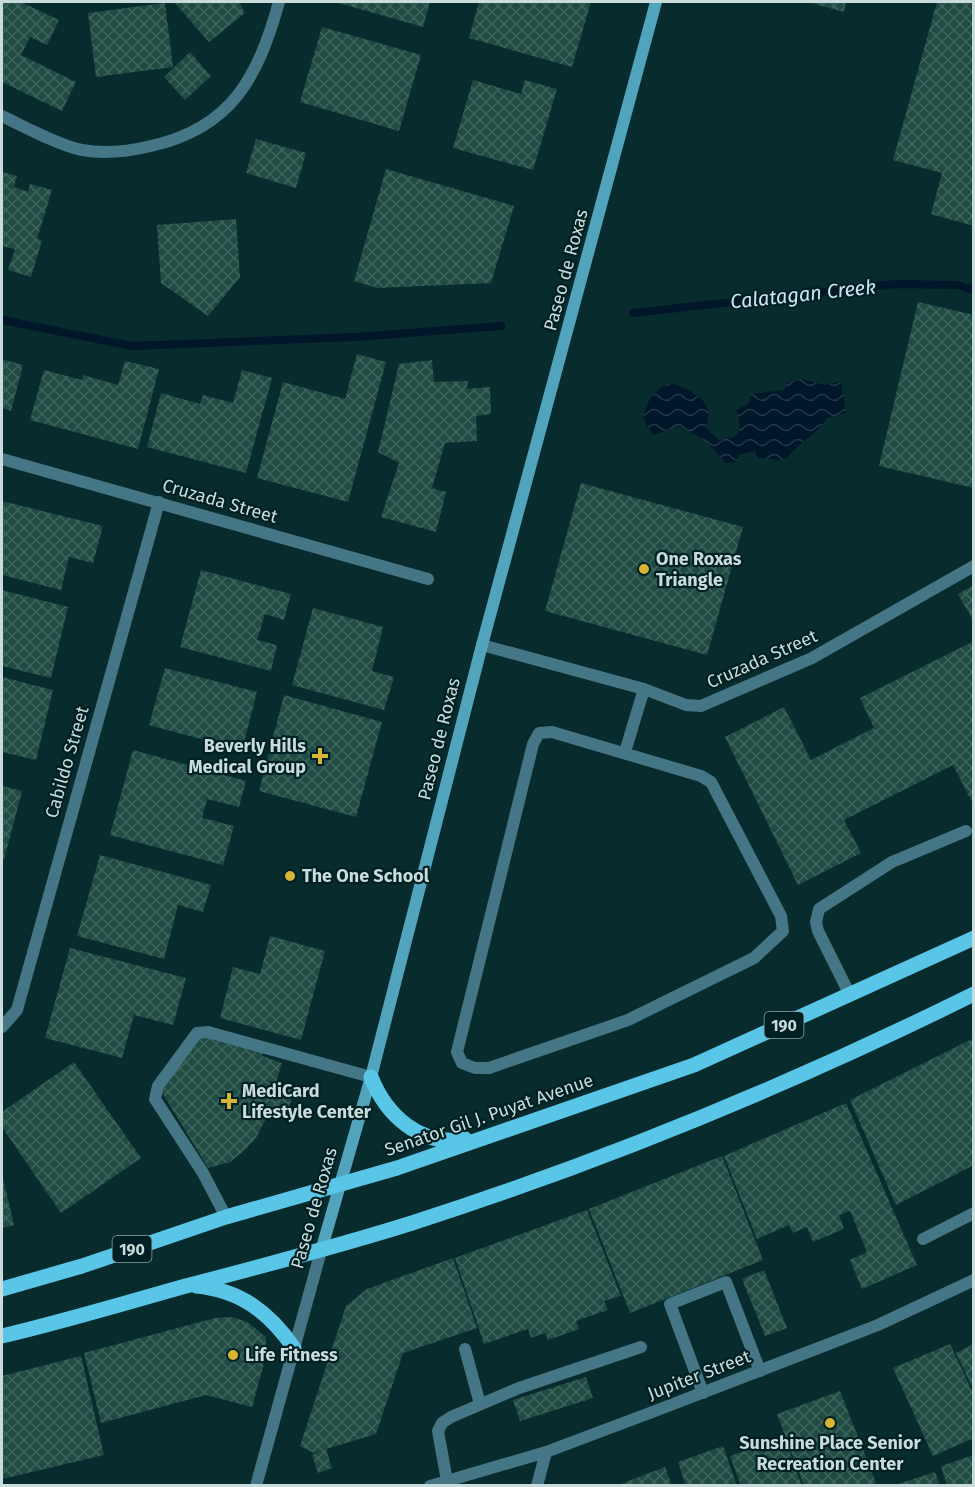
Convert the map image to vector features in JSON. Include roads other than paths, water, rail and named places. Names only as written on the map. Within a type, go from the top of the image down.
[{"type":"main road","name":"Paseo de Roxas","points":[[321,1251],[370,1077],[482,645],[656,2]]},
{"type":"main road","name":"Senator Gil J. Puyat Avenue","points":[[2,1289],[82,1266],[226,1217],[338,1186],[694,1065],[974,938]]},
{"type":"main road","points":[[2,1336],[321,1251],[425,1219],[694,1121],[870,1045],[974,994]]},
{"type":"main road","points":[[370,1077],[379,1097],[392,1114],[409,1128],[441,1139],[457,1141],[482,1136]]},
{"type":"main road","points":[[190,1285],[219,1290],[246,1300],[263,1311],[280,1328],[294,1348]]},
{"type":"street","points":[[2,116],[82,150],[131,151],[176,140],[211,123],[232,103],[255,68],[270,34],[279,2]]},
{"type":"street","name":"Cruzada Street","points":[[2,459],[428,579]]},
{"type":"street","name":"Cabildo Street","points":[[2,1027],[17,1010],[159,502]]},
{"type":"street","name":"Cruzada Street","points":[[482,645],[644,689],[686,705],[701,706],[812,658],[974,566]]},
{"type":"street","points":[[625,752],[644,689]]},
{"type":"street","points":[[552,732],[625,752],[701,776],[711,782],[781,916],[783,931],[754,958],[628,1020],[489,1068],[475,1068],[462,1063],[457,1052],[533,744],[539,733],[552,732]]},
{"type":"street","points":[[850,995],[818,931],[816,922],[819,909],[892,862],[966,831]]},
{"type":"street","points":[[226,1217],[203,1173],[155,1099],[158,1086],[197,1033],[208,1032],[370,1077]]},
{"type":"street","points":[[923,1239],[974,1213]]},
{"type":"street","name":"Paseo de Roxas","points":[[256,1485],[321,1251]]},
{"type":"street","name":"Jupiter Street","points":[[430,1485],[546,1452],[703,1393],[878,1325],[974,1280]]},
{"type":"street","points":[[703,1393],[670,1304],[726,1282],[760,1371]]},
{"type":"street","points":[[447,1480],[438,1431],[442,1423],[480,1404],[641,1347]]},
{"type":"street","points":[[465,1349],[480,1404]]},
{"type":"street","points":[[537,1485],[546,1452]]},
{"type":"water","points":[[802,379],[824,385],[841,381],[846,413],[827,418],[785,460],[758,458],[755,451],[739,455],[737,462],[725,463],[710,445],[692,433],[678,426],[654,435],[645,421],[645,410],[653,395],[661,388],[671,384],[680,386],[700,398],[707,408],[706,428],[719,440],[734,437],[740,430],[737,410],[749,403],[751,394],[784,390],[788,383]]},
{"type":"waterway","name":"Calatagan Creek","points":[[633,313],[896,284],[957,285],[974,290]]},
{"type":"waterway","points":[[2,320],[132,346],[356,337],[501,326]]},
{"type":"place","name":"One Roxas Triangle","points":[[644,569]]},
{"type":"place","name":"Beverly Hills Medical Group","points":[[320,756]]},
{"type":"place","name":"The One School","points":[[290,876]]},
{"type":"place","name":"MediCard Lifestyle Center","points":[[229,1101]]},
{"type":"place","name":"Life Fitness","points":[[233,1355]]},
{"type":"place","name":"Sunshine Place Senior Recreation Center","points":[[830,1423]]}]
